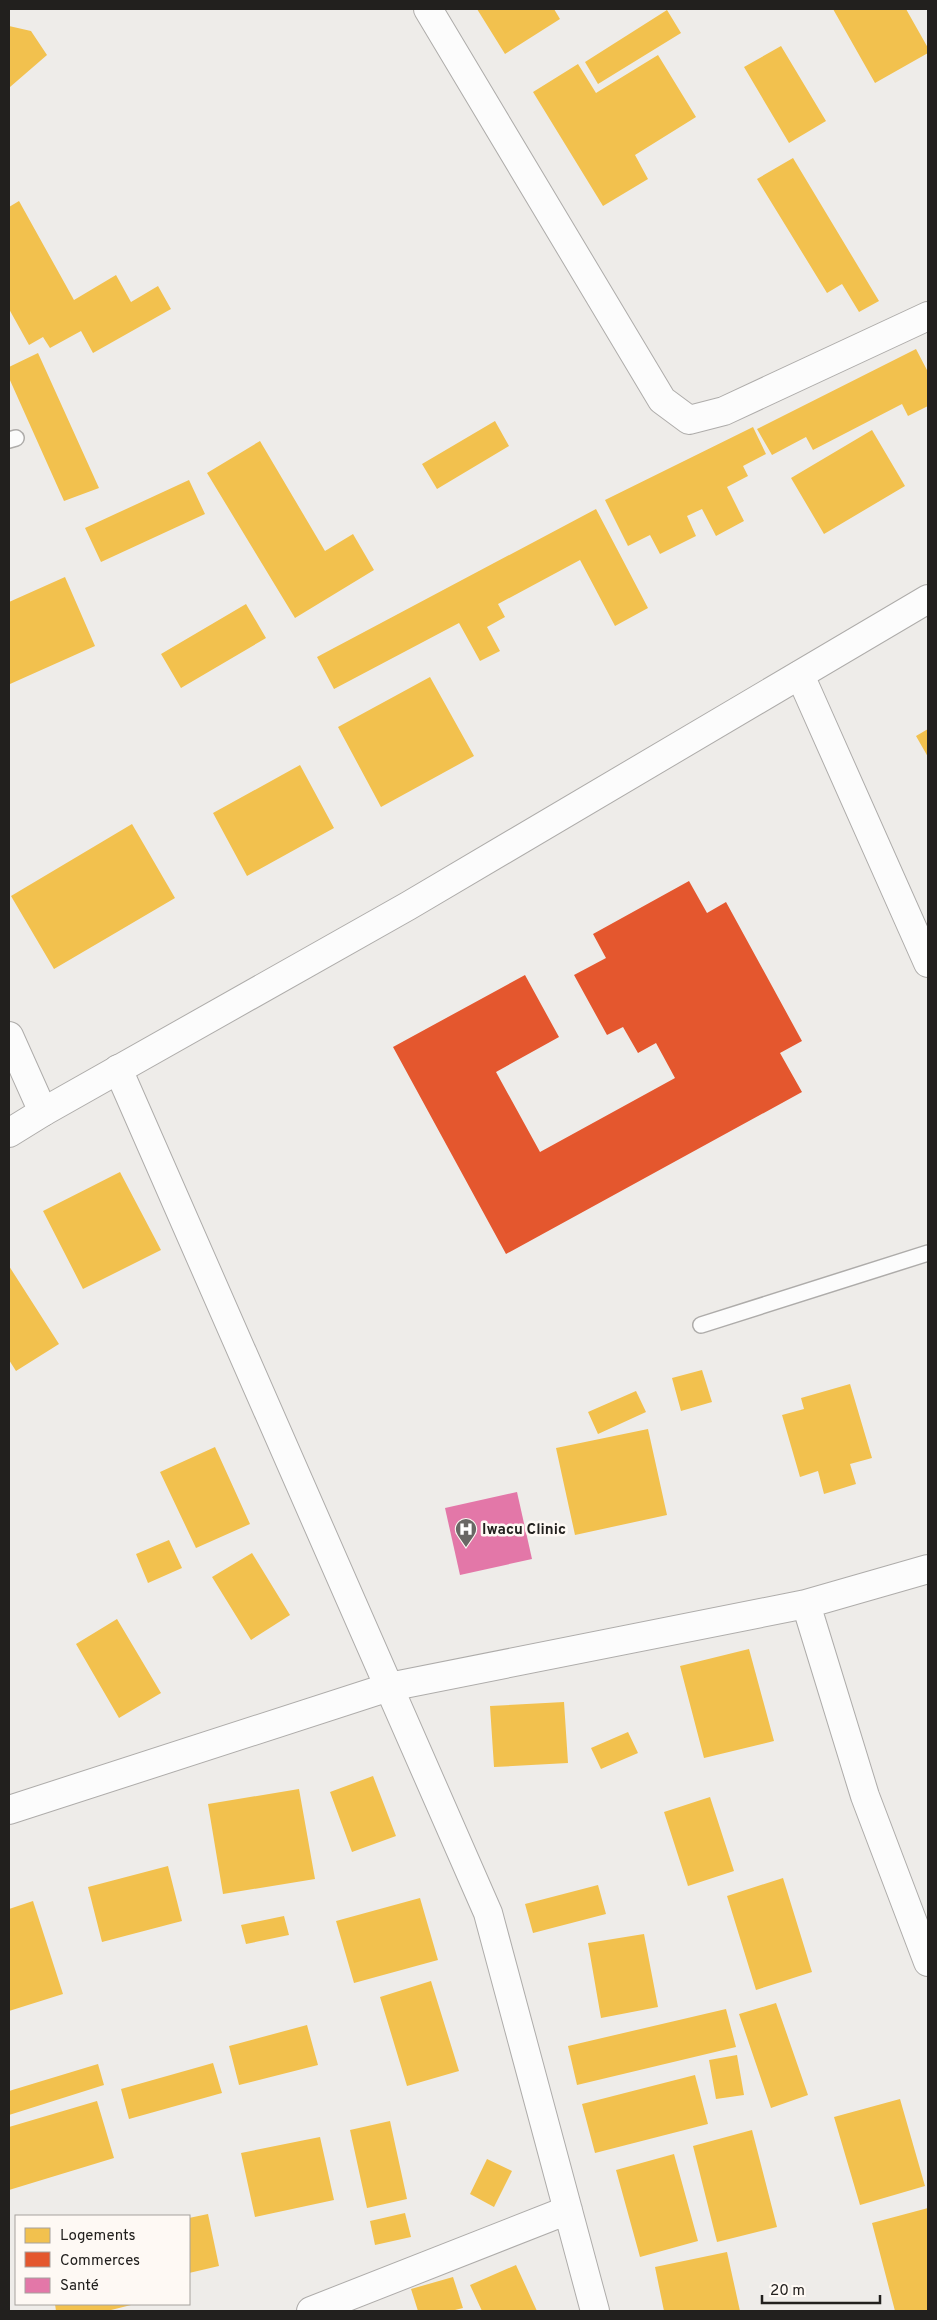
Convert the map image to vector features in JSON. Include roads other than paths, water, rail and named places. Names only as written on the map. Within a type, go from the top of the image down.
[{"type":"street","points":[[428,9],[662,400],[689,420],[724,411],[928,316]]},
{"type":"street","points":[[9,1133],[118,1069],[408,906],[928,599]]},
{"type":"street","points":[[800,675],[928,963]]},
{"type":"street","points":[[9,1036],[43,1112]]},
{"type":"street","points":[[118,1069],[488,1913],[595,2311]]},
{"type":"street","points":[[9,1810],[389,1687],[806,1604],[928,1569]]},
{"type":"street","points":[[806,1604],[865,1796],[928,1962]]},
{"type":"street","points":[[311,2311],[568,2210]]},
{"type":"lane","points":[[701,1325],[928,1253]]},
{"type":"place","name":"Iwacu Clinic","points":[[466,1548]]}]
